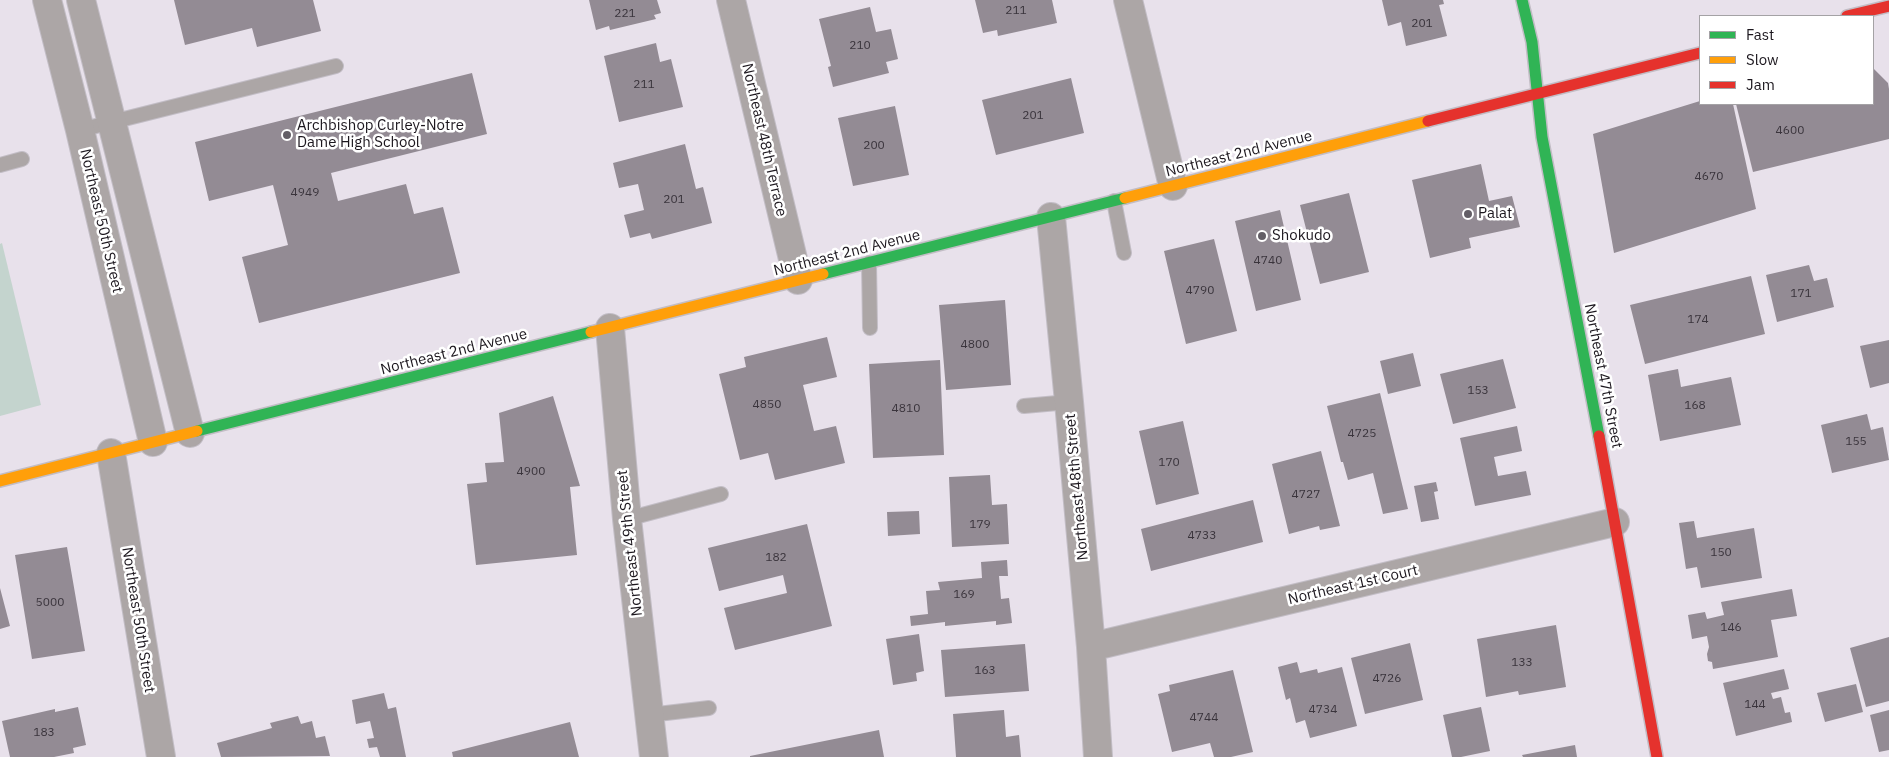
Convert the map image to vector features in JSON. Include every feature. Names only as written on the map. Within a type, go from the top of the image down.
[{"type":"main road","name":"Northeast 47th Street","points":[[1522,0],[1532,42],[1542,137],[1615,522],[1657,757]]},
{"type":"main road","points":[[1851,15],[1889,6]]},
{"type":"main road","name":"Northeast 2nd Avenue","points":[[0,481],[1699,53]]},
{"type":"street","name":"Northeast 50th Street","points":[[47,0],[80,130],[153,442]]},
{"type":"street","points":[[81,0],[190,433]]},
{"type":"street","name":"Northeast 48th Terrace","points":[[731,0],[798,280]]},
{"type":"street","points":[[1128,0],[1173,186]]},
{"type":"street","name":"Northeast 48th Street","points":[[1051,217],[1091,647],[1098,757]]},
{"type":"street","name":"Northeast 49th Street","points":[[610,328],[627,520],[654,757]]},
{"type":"street","name":"Northeast 50th Street","points":[[111,453],[161,757]]},
{"type":"street","name":"Northeast 1st Court","points":[[1091,647],[1615,522]]},
{"type":"lane","points":[[80,130],[336,66]]},
{"type":"lane","points":[[0,165],[22,159]]},
{"type":"lane","points":[[1114,202],[1124,253]]},
{"type":"lane","points":[[869,263],[870,328]]},
{"type":"lane","points":[[1024,406],[1069,402]]},
{"type":"lane","points":[[627,520],[721,494]]},
{"type":"lane","points":[[649,715],[709,708]]},
{"type":"shaded area","points":[[2,243],[41,405],[0,416],[0,244]]},
{"type":"building","points":[[174,0],[313,0],[321,31],[257,47],[252,28],[185,45]]},
{"type":"building","points":[[589,0],[657,0],[661,13],[654,15],[656,19],[610,30],[609,26],[596,30]]},
{"type":"building","points":[[975,0],[1052,0],[1057,23],[998,36],[997,30],[983,33]]},
{"type":"building","points":[[1382,0],[1443,0],[1444,4],[1439,5],[1447,36],[1406,46],[1401,22],[1388,26]]},
{"type":"building","points":[[870,7],[876,32],[891,29],[898,59],[886,62],[889,73],[833,87],[828,67],[831,66],[819,19]]},
{"type":"building","points":[[656,43],[660,62],[671,59],[683,107],[619,122],[604,56]]},
{"type":"building","points":[[1874,69],[1888,83],[1889,139],[1753,172],[1736,105],[1874,105]]},
{"type":"building","points":[[472,73],[487,134],[331,173],[338,201],[406,184],[414,214],[443,207],[460,273],[259,323],[242,257],[288,245],[273,185],[209,201],[195,142]]},
{"type":"building","points":[[1071,78],[1084,133],[996,155],[982,100]]},
{"type":"building","points":[[1699,101],[1699,105],[1733,105],[1756,209],[1614,253],[1593,134]]},
{"type":"building","points":[[895,106],[909,175],[853,186],[838,118]]},
{"type":"building","points":[[685,144],[696,189],[703,187],[712,223],[652,239],[650,233],[630,238],[624,215],[644,210],[638,184],[619,188],[613,163]]},
{"type":"building","name":"Palat","points":[[1481,164],[1489,201],[1512,196],[1520,227],[1469,238],[1471,248],[1430,258],[1412,180]]},
{"type":"building","points":[[1349,193],[1369,272],[1320,284],[1300,205]]},
{"type":"building","points":[[1280,210],[1301,300],[1256,311],[1235,221]]},
{"type":"building","points":[[1214,239],[1237,331],[1186,344],[1164,251]]},
{"type":"building","points":[[1809,265],[1814,281],[1827,278],[1834,307],[1777,322],[1766,275]]},
{"type":"building","points":[[1751,276],[1765,334],[1645,364],[1630,305]]},
{"type":"building","points":[[1005,300],[1011,385],[946,390],[939,305]]},
{"type":"building","points":[[827,337],[837,377],[803,385],[814,431],[836,426],[845,463],[775,480],[768,453],[740,460],[719,374],[746,367],[744,357]]},
{"type":"building","points":[[1889,340],[1889,383],[1870,388],[1860,346]]},
{"type":"building","points":[[1413,353],[1421,386],[1388,394],[1380,361]]},
{"type":"building","points":[[1503,359],[1516,408],[1453,424],[1440,374]]},
{"type":"building","points":[[940,360],[944,455],[873,458],[869,364]]},
{"type":"building","points":[[1678,369],[1681,387],[1731,377],[1741,425],[1660,441],[1648,375]]},
{"type":"building","points":[[1380,393],[1408,509],[1383,514],[1373,473],[1348,480],[1343,462],[1341,462],[1327,406]]},
{"type":"building","points":[[553,396],[580,486],[570,487],[577,555],[476,565],[467,484],[487,482],[485,463],[504,462],[499,413]]},
{"type":"building","points":[[1867,414],[1871,430],[1883,427],[1889,460],[1832,473],[1821,425]]},
{"type":"building","points":[[1183,421],[1199,494],[1156,505],[1139,431]]},
{"type":"building","points":[[1517,426],[1522,451],[1494,457],[1498,476],[1526,471],[1531,495],[1475,506],[1460,438]]},
{"type":"building","points":[[1321,451],[1340,526],[1320,530],[1319,526],[1289,534],[1272,464]]},
{"type":"building","points":[[990,475],[992,505],[1007,504],[1009,544],[952,547],[949,477]]},
{"type":"building","points":[[1436,482],[1438,491],[1434,492],[1439,519],[1421,522],[1414,486]]},
{"type":"building","points":[[1253,500],[1263,542],[1151,571],[1141,529]]},
{"type":"building","points":[[919,511],[920,534],[888,536],[887,512]]},
{"type":"building","points":[[1694,521],[1697,538],[1754,528],[1762,578],[1701,588],[1697,567],[1686,569],[1679,523]]},
{"type":"building","points":[[807,524],[832,626],[735,650],[724,608],[787,593],[783,575],[719,591],[708,548]]},
{"type":"building","points":[[67,547],[85,651],[32,659],[15,555]]},
{"type":"building","points":[[1007,560],[1008,576],[999,576],[1001,599],[1009,598],[1012,623],[996,625],[996,621],[945,626],[945,622],[911,626],[910,616],[928,614],[926,591],[940,590],[938,582],[982,578],[981,562]]},
{"type":"building","points":[[0,588],[10,626],[0,629]]},
{"type":"building","points":[[1792,589],[1797,616],[1771,620],[1778,657],[1713,669],[1712,662],[1708,661],[1709,647],[1707,636],[1692,639],[1688,615],[1705,612],[1707,619],[1724,615],[1721,602]]},
{"type":"building","points":[[1556,625],[1566,687],[1519,695],[1518,691],[1486,697],[1477,639]]},
{"type":"building","points":[[919,634],[924,671],[916,673],[917,681],[893,685],[886,639]]},
{"type":"building","points":[[1889,637],[1889,701],[1866,707],[1850,648]]},
{"type":"building","points":[[1410,643],[1423,700],[1365,714],[1351,658]]},
{"type":"building","points":[[1025,644],[1029,691],[945,697],[941,650]]},
{"type":"building","points":[[1297,662],[1300,673],[1317,669],[1318,673],[1342,667],[1357,726],[1310,738],[1305,720],[1296,723],[1290,698],[1286,700],[1278,667]]},
{"type":"building","points":[[1784,669],[1789,689],[1771,693],[1773,699],[1781,697],[1785,713],[1790,712],[1792,722],[1736,736],[1723,683]]},
{"type":"building","points":[[1233,670],[1253,752],[1231,757],[1214,757],[1210,743],[1172,752],[1158,694],[1170,691],[1169,685]]},
{"type":"building","points":[[1856,684],[1863,712],[1825,722],[1817,693]]},
{"type":"building","points":[[384,693],[388,709],[396,707],[406,757],[380,757],[377,747],[369,748],[367,739],[374,738],[370,721],[356,724],[352,700]]},
{"type":"building","points":[[78,707],[86,745],[73,748],[74,753],[54,757],[10,757],[2,721],[55,709],[55,712]]},
{"type":"building","points":[[1481,707],[1490,751],[1452,757],[1443,715]]},
{"type":"building","points":[[1004,710],[1006,737],[1019,735],[1021,757],[956,757],[953,714]]},
{"type":"building","points":[[1889,710],[1889,750],[1879,752],[1870,715]]},
{"type":"building","points":[[298,716],[301,724],[312,721],[316,738],[325,736],[330,756],[221,757],[217,743],[272,728],[270,723]]},
{"type":"building","points":[[570,722],[579,757],[453,757],[452,752]]},
{"type":"building","points":[[879,730],[884,757],[750,757],[750,756]]},
{"type":"building","points":[[1575,745],[1577,757],[1523,757],[1522,755]]},
{"type":"traffic: fast","points":[[1522,0],[1532,42],[1542,137],[1599,436]]},
{"type":"traffic: fast","points":[[823,274],[1125,198]]},
{"type":"traffic: fast","points":[[197,431],[591,332]]},
{"type":"traffic: slow","points":[[1125,198],[1428,121]]},
{"type":"traffic: slow","points":[[591,332],[823,274]]},
{"type":"traffic: slow","points":[[0,481],[197,431]]},
{"type":"traffic: jam","points":[[1851,15],[1889,6]]},
{"type":"traffic: jam","points":[[1428,121],[1699,53]]},
{"type":"traffic: jam","points":[[1599,436],[1657,757]]},
{"type":"place","name":"Archbishop Curley-Notre Dame High School","points":[[287,135]]},
{"type":"place","name":"Palat","points":[[1468,214]]},
{"type":"place","name":"Shokudo","points":[[1262,236]]}]
